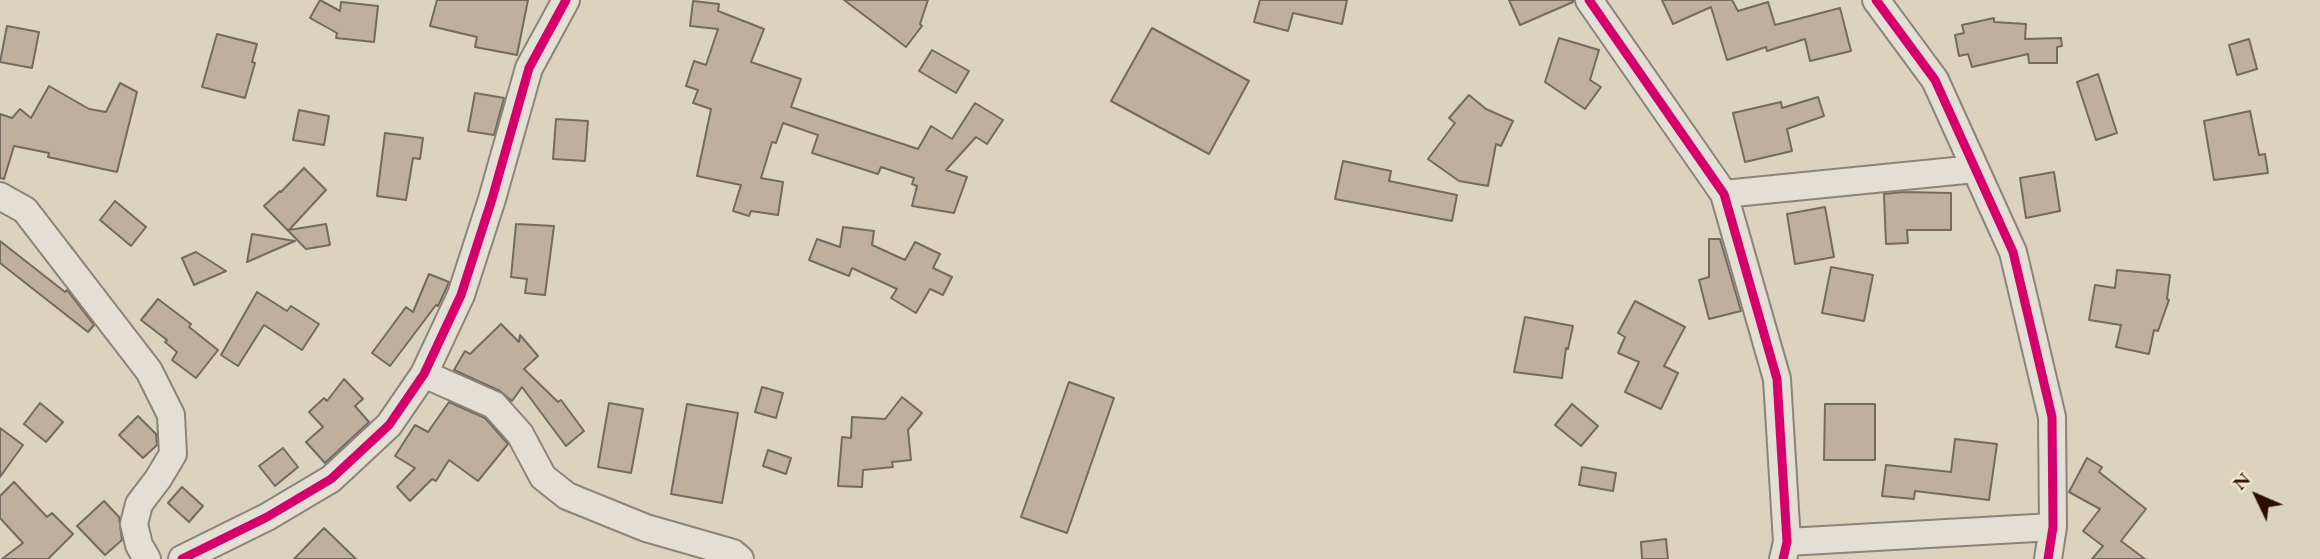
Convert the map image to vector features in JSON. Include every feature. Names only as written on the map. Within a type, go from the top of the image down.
[{"type":"street","points":[[182,559],[267,517],[331,479],[389,425],[424,374],[461,295],[529,68],[566,0]]},
{"type":"street","points":[[1589,0],[1724,194],[1777,379],[1785,551],[2053,527]]},
{"type":"street","points":[[1876,0],[1936,80],[2013,252],[2052,416],[2053,527],[2048,559]]},
{"type":"street","points":[[1724,194],[1975,169]]},
{"type":"street","points":[[0,196],[25,210],[149,371],[171,415],[173,454],[139,504],[134,524],[139,545],[148,559]]},
{"type":"street","points":[[424,374],[494,405],[520,434],[543,477],[567,496],[646,528],[733,553],[740,559]]},
{"type":"building","points":[[320,0],[340,11],[341,2],[378,6],[374,42],[336,38],[337,33],[310,18]]},
{"type":"building","points":[[437,0],[528,0],[517,55],[475,47],[477,37],[430,26]]},
{"type":"building","points":[[844,0],[928,0],[920,24],[922,26],[906,47]]},
{"type":"building","points":[[1260,0],[1347,0],[1342,24],[1293,13],[1288,31],[1254,22]]},
{"type":"building","points":[[1509,0],[1573,0],[1573,2],[1520,25]]},
{"type":"building","points":[[1662,0],[1732,0],[1738,11],[1768,2],[1775,25],[1840,8],[1851,51],[1810,61],[1805,39],[1767,51],[1766,47],[1727,60],[1711,7],[1673,24]]},
{"type":"building","points":[[693,1],[719,4],[718,11],[764,29],[751,62],[801,79],[791,107],[918,149],[931,126],[952,139],[975,103],[1003,120],[987,144],[976,137],[946,170],[967,177],[954,213],[912,206],[917,186],[912,184],[914,178],[881,167],[878,174],[812,153],[818,135],[783,123],[776,143],[772,142],[761,178],[783,182],[778,215],[751,211],[749,216],[733,211],[741,185],[697,176],[711,109],[693,103],[698,90],[686,86],[694,61],[706,65],[718,29],[690,26]]},
{"type":"building","points":[[1994,18],[1994,22],[2026,24],[2025,39],[2061,38],[2062,46],[2057,47],[2057,63],[2029,63],[2028,54],[1972,67],[1968,54],[1959,56],[1955,35],[1964,33],[1962,25]]},
{"type":"building","points":[[7,26],[39,32],[32,68],[0,62]]},
{"type":"building","points":[[1152,28],[1249,81],[1209,154],[1111,101]]},
{"type":"building","points":[[217,34],[257,44],[252,62],[255,63],[245,98],[202,87]]},
{"type":"building","points":[[1559,38],[1599,50],[1590,80],[1601,87],[1585,109],[1545,82]]},
{"type":"building","points":[[2249,39],[2257,69],[2237,75],[2229,45]]},
{"type":"building","points":[[932,50],[969,71],[956,93],[919,71]]},
{"type":"building","points":[[2098,74],[2117,133],[2096,140],[2077,82]]},
{"type":"building","points":[[120,83],[137,92],[117,172],[48,157],[49,153],[14,146],[4,179],[0,178],[0,114],[12,118],[20,109],[31,118],[49,86],[89,109],[106,112]]},
{"type":"building","points":[[475,93],[504,98],[494,135],[468,131]]},
{"type":"building","points":[[1469,95],[1486,109],[1513,121],[1501,146],[1496,144],[1488,186],[1459,181],[1428,159],[1455,123],[1449,118]]},
{"type":"building","points":[[1818,97],[1824,116],[1787,129],[1792,151],[1745,162],[1733,113],[1781,102],[1782,108]]},
{"type":"building","points":[[299,110],[329,116],[324,145],[293,140]]},
{"type":"building","points":[[2250,111],[2259,155],[2265,154],[2268,173],[2214,180],[2204,121]]},
{"type":"building","points":[[556,119],[588,121],[585,161],[553,159]]},
{"type":"building","points":[[385,133],[423,138],[420,159],[413,158],[406,200],[377,196]]},
{"type":"building","points":[[1343,161],[1391,171],[1389,181],[1457,195],[1452,221],[1335,199]]},
{"type":"building","points":[[304,168],[326,190],[289,230],[326,224],[330,245],[306,249],[264,206]]},
{"type":"building","points":[[2054,172],[2060,211],[2026,218],[2020,178]]},
{"type":"building","points":[[1951,193],[1951,230],[1907,230],[1908,243],[1886,244],[1884,194]]},
{"type":"building","points":[[115,201],[146,227],[131,246],[100,220]]},
{"type":"building","points":[[1825,207],[1834,257],[1795,264],[1787,214]]},
{"type":"building","points":[[516,224],[554,226],[545,295],[525,293],[527,279],[511,277]]},
{"type":"building","points":[[843,227],[874,231],[872,245],[905,260],[915,242],[940,254],[933,268],[952,277],[943,295],[930,289],[916,313],[891,298],[897,289],[852,268],[849,276],[809,260],[817,239],[840,247]]},
{"type":"building","points":[[252,234],[295,241],[247,262]]},
{"type":"building","points":[[1709,239],[1720,239],[1741,311],[1709,319],[1699,280],[1709,277]]},
{"type":"building","points":[[0,241],[65,292],[67,290],[94,325],[88,332],[0,263]]},
{"type":"building","points":[[196,252],[226,271],[194,285],[182,258]]},
{"type":"building","points":[[1831,267],[1873,275],[1864,321],[1822,313]]},
{"type":"building","points":[[2117,270],[2170,275],[2169,300],[2158,331],[2154,330],[2149,354],[2116,347],[2121,325],[2089,320],[2095,285],[2115,288]]},
{"type":"building","points":[[429,274],[449,282],[438,306],[436,305],[390,366],[372,353],[406,307],[413,312]]},
{"type":"building","points":[[257,292],[287,311],[291,306],[319,324],[302,350],[264,325],[238,366],[221,355]]},
{"type":"building","points":[[158,299],[191,324],[189,327],[218,350],[196,378],[172,360],[177,352],[165,342],[167,340],[141,320]]},
{"type":"building","points":[[1635,301],[1685,327],[1664,366],[1678,373],[1661,409],[1625,392],[1639,362],[1618,353],[1625,337],[1618,333]]},
{"type":"building","points":[[1525,317],[1573,326],[1568,349],[1566,348],[1562,378],[1514,372]]},
{"type":"building","points":[[501,324],[519,342],[520,335],[538,356],[524,369],[558,402],[561,400],[584,431],[566,446],[522,387],[512,401],[500,391],[454,370],[465,351],[470,354]]},
{"type":"building","points":[[344,379],[363,399],[355,406],[369,422],[325,463],[306,442],[323,427],[309,412],[324,398],[327,401]]},
{"type":"building","points":[[1069,382],[1114,398],[1067,533],[1021,517]]},
{"type":"building","points":[[762,387],[783,393],[776,418],[755,412]]},
{"type":"building","points":[[902,397],[922,413],[908,430],[911,460],[892,462],[893,467],[863,470],[862,487],[838,486],[842,437],[851,438],[852,417],[885,419]]},
{"type":"building","points":[[449,402],[485,418],[508,444],[478,481],[449,460],[436,481],[432,479],[410,501],[397,487],[415,468],[395,456],[415,425],[428,432]]},
{"type":"building","points":[[40,403],[63,422],[46,442],[24,424]]},
{"type":"building","points":[[609,403],[643,409],[631,473],[598,467]]},
{"type":"building","points":[[687,404],[738,413],[722,503],[671,494]]},
{"type":"building","points":[[1572,404],[1598,426],[1581,446],[1555,425]]},
{"type":"building","points":[[1825,404],[1875,404],[1875,460],[1824,460]]},
{"type":"building","points":[[138,416],[156,434],[157,445],[143,458],[119,435]]},
{"type":"building","points":[[0,428],[23,445],[0,477]]},
{"type":"building","points":[[1955,439],[1997,444],[1989,500],[1915,491],[1914,499],[1882,496],[1886,465],[1951,472]]},
{"type":"building","points":[[283,448],[298,467],[275,486],[259,466]]},
{"type":"building","points":[[768,450],[791,458],[786,474],[763,466]]},
{"type":"building","points":[[2087,458],[2102,467],[2099,472],[2146,509],[2121,541],[2145,559],[2092,559],[2103,546],[2083,531],[2100,509],[2069,492]]},
{"type":"building","points":[[1582,467],[1616,473],[1613,491],[1579,485]]},
{"type":"building","points":[[14,482],[47,517],[52,513],[73,534],[48,559],[2,559],[23,543],[0,518],[0,496]]},
{"type":"building","points":[[182,487],[203,506],[189,522],[168,503]]},
{"type":"building","points":[[104,501],[119,517],[122,540],[105,555],[77,526]]},
{"type":"building","points":[[324,528],[356,559],[294,559]]},
{"type":"building","points":[[1666,539],[1668,559],[1642,559],[1641,542]]},
{"type":"cycle path","points":[[182,559],[267,517],[331,479],[389,425],[424,374],[461,295],[492,199],[529,68],[566,0]]},
{"type":"cycle path","points":[[1589,0],[1724,194],[1777,379],[1787,542],[1783,559]]},
{"type":"cycle path","points":[[1876,0],[1935,80],[2013,252],[2052,417],[2053,527],[2048,559]]}]
